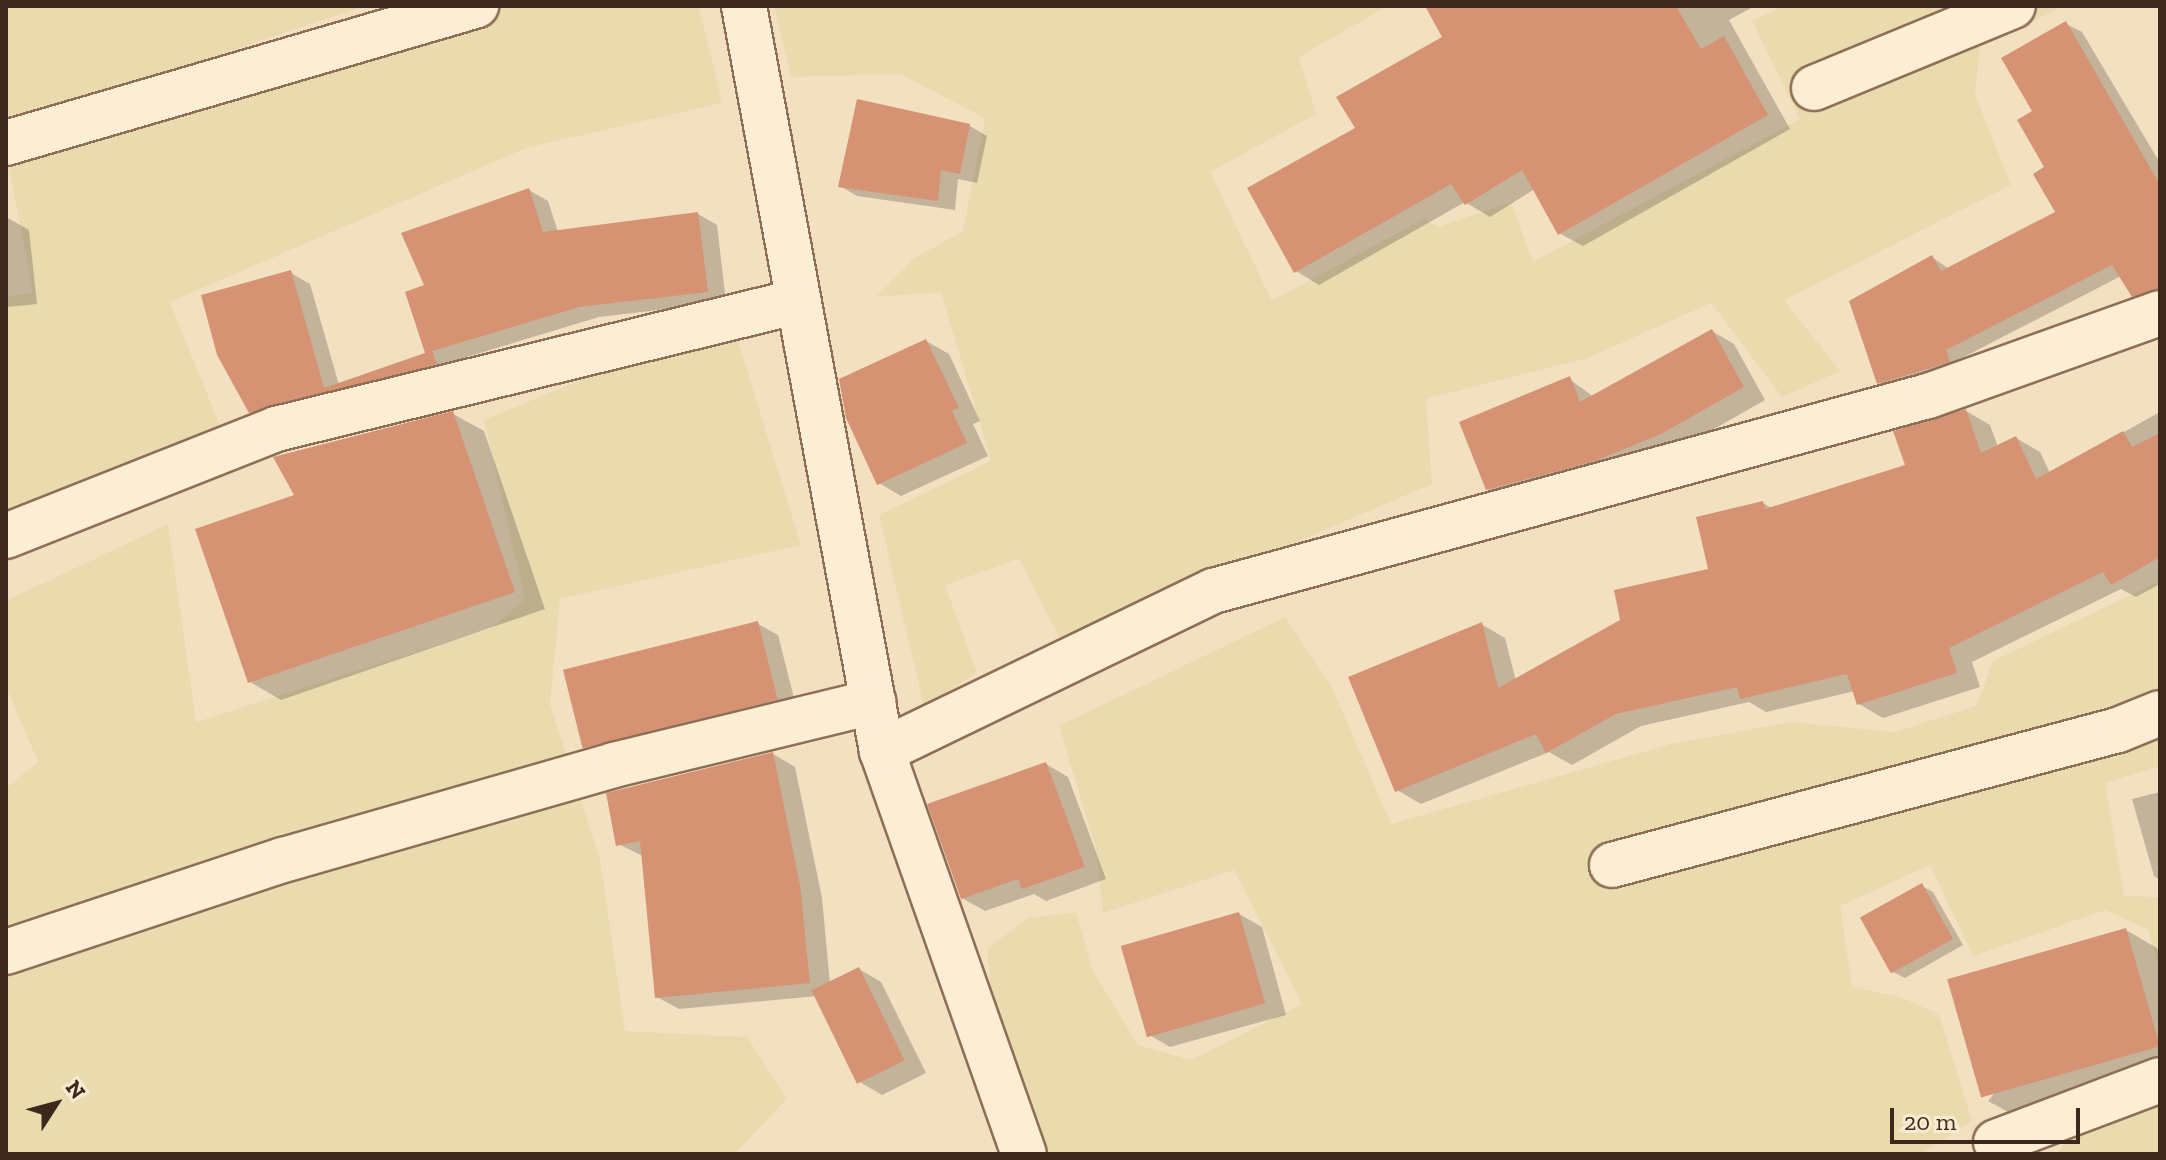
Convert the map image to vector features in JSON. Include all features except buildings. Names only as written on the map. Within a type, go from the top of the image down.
[{"type":"street","points":[[6,143],[476,6]]},
{"type":"street","points":[[744,6],[795,302],[882,751],[1024,1154]]},
{"type":"street","points":[[1814,88],[2013,6]]},
{"type":"street","points":[[6,536],[276,429],[795,302]]},
{"type":"street","points":[[882,751],[1213,591],[1928,396],[2160,313]]},
{"type":"street","points":[[6,952],[283,860],[614,765],[873,702]]},
{"type":"street","points":[[1612,865],[2118,730],[2160,713]]},
{"type":"street","points":[[1996,1142],[2160,1080]]},
{"type":"shaded area","points":[[6,6],[365,6],[6,126]]},
{"type":"shaded area","points":[[470,6],[699,6],[722,103],[526,148],[170,302],[229,448],[6,522],[6,297],[33,292],[9,168]]},
{"type":"shaded area","points":[[774,6],[1388,6],[1299,57],[1316,114],[1210,172],[1272,301],[1424,219],[1438,227],[1511,202],[1533,262],[1800,119],[1752,21],[1783,6],[2063,6],[1980,48],[1975,94],[2011,185],[1784,300],[1840,371],[1782,397],[1711,303],[1585,359],[1426,399],[1432,484],[1062,642],[1019,559],[945,585],[977,673],[924,707],[879,515],[991,461],[941,292],[876,297],[913,259],[963,231],[985,118],[900,74],[791,77]]},
{"type":"shaded area","points":[[731,318],[801,545],[560,599],[550,704],[600,859],[625,1031],[747,1037],[787,1099],[734,1154],[6,1154],[6,788],[38,762],[6,687],[6,601],[168,524],[196,722],[492,628],[525,599],[484,420]]},
{"type":"shaded area","points":[[2160,581],[2160,766],[2105,783],[2124,896],[2160,897],[2160,970],[2148,929],[2105,910],[1973,956],[1930,865],[1840,906],[1852,987],[1900,997],[1939,1014],[1972,1121],[1920,1154],[1046,1154],[992,1023],[988,948],[1028,918],[1076,912],[1092,969],[1138,1045],[1191,1060],[1302,1004],[1234,870],[1103,913],[1096,849],[1059,726],[1285,617],[1331,685],[1391,824],[1671,744],[1791,722],[1895,732],[1976,706],[1993,661]]},
{"type":"shaded area","points":[[2160,1085],[2160,1154],[2057,1154],[2100,1103]]}]
